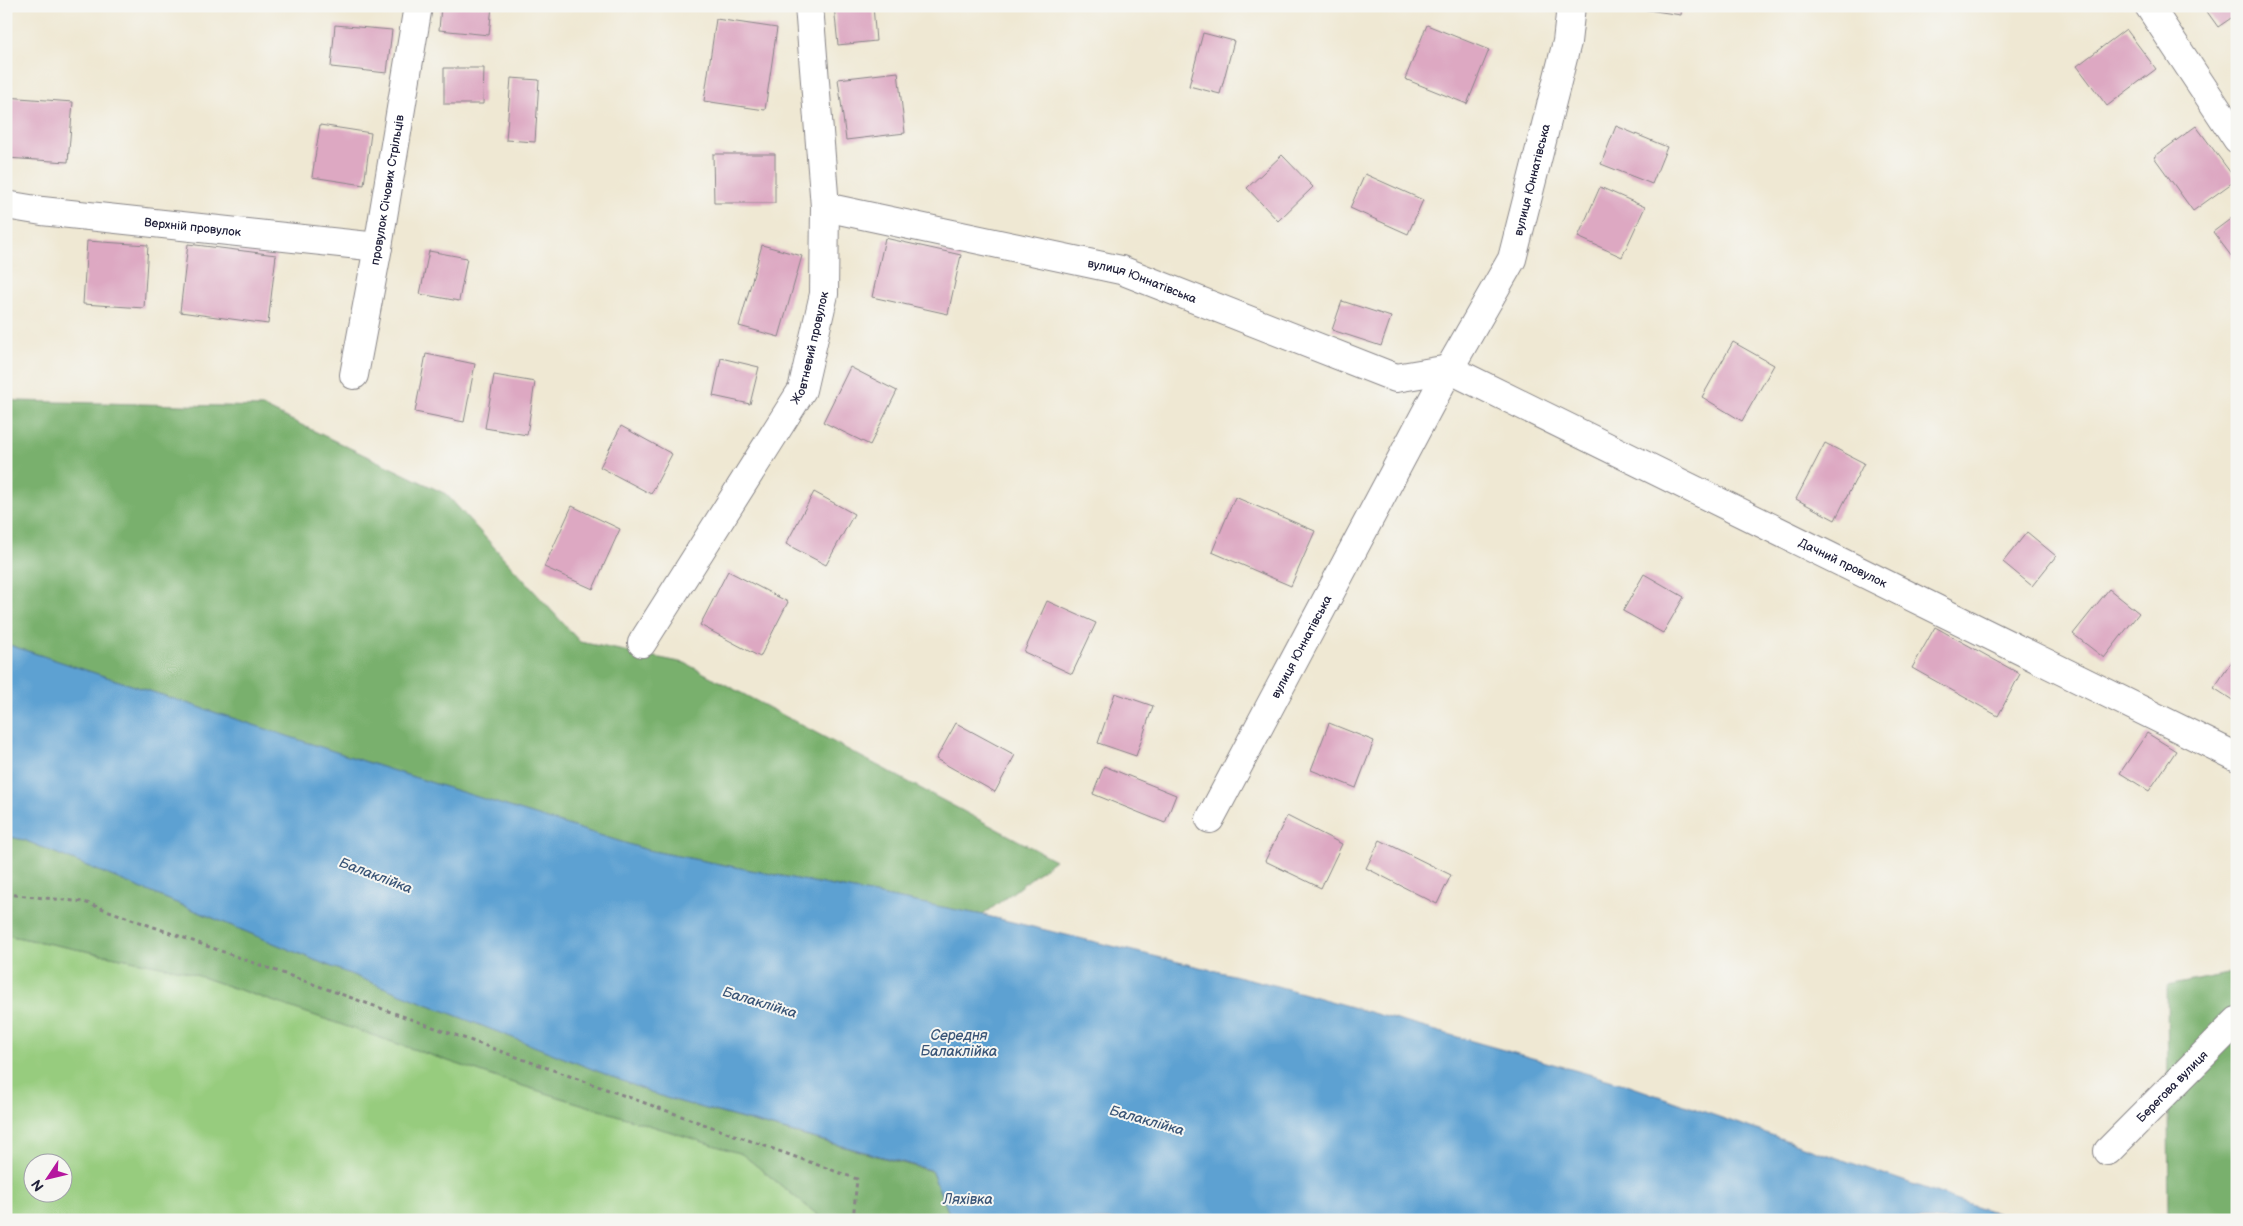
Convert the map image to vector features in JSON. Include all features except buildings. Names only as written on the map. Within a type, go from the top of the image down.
[{"type":"street","name":"провулок Січових Стрільців","points":[[354,375],[378,246],[418,6]]},
{"type":"street","name":"Жовтневий провулок","points":[[642,643],[802,390],[824,294],[825,207],[809,6]]},
{"type":"street","name":"вулиця Юннатівська","points":[[1210,819],[1449,369],[1512,259],[1567,42],[1571,6]]},
{"type":"street","points":[[2149,6],[2237,139]]},
{"type":"street","name":"Верхній провулок","points":[[6,205],[51,212],[378,246]]},
{"type":"street","name":"вулиця Юннатівська","points":[[825,207],[1121,270],[1396,378],[1449,369]]},
{"type":"street","name":"Дачний провулок","points":[[1449,369],[2237,757]]},
{"type":"street","name":"Берегова вулиця","points":[[2108,1151],[2237,1021]]},
{"type":"path","points":[[6,894],[84,902],[858,1179],[853,1220]]},
{"type":"green space","points":[[6,399],[18,401],[264,407],[446,494],[580,642],[685,663],[1055,860],[983,915],[647,850],[391,770],[6,644]]},
{"type":"green space","points":[[6,836],[24,840],[317,961],[666,1098],[931,1171],[952,1220],[824,1220],[742,1154],[507,1081],[181,970],[6,935]]},
{"type":"green space","points":[[6,935],[181,970],[507,1081],[742,1154],[824,1220],[6,1220]]},
{"type":"green space","points":[[2237,972],[2237,1220],[2169,1220],[2167,986]]},
{"type":"water","name":"Середня Балаклійка","points":[[6,644],[391,770],[647,850],[983,915],[1270,984],[1624,1084],[2016,1220],[952,1220],[931,1170],[666,1098],[317,961],[24,840],[6,836]]},
{"type":"water label","name":"Балаклійка","points":[[376,875]]},
{"type":"water label","name":"Балаклійка","points":[[760,1002]]},
{"type":"water label","name":"Балаклійка","points":[[1147,1120]]},
{"type":"water label","name":"Ляхівка","points":[[968,1199]]}]
